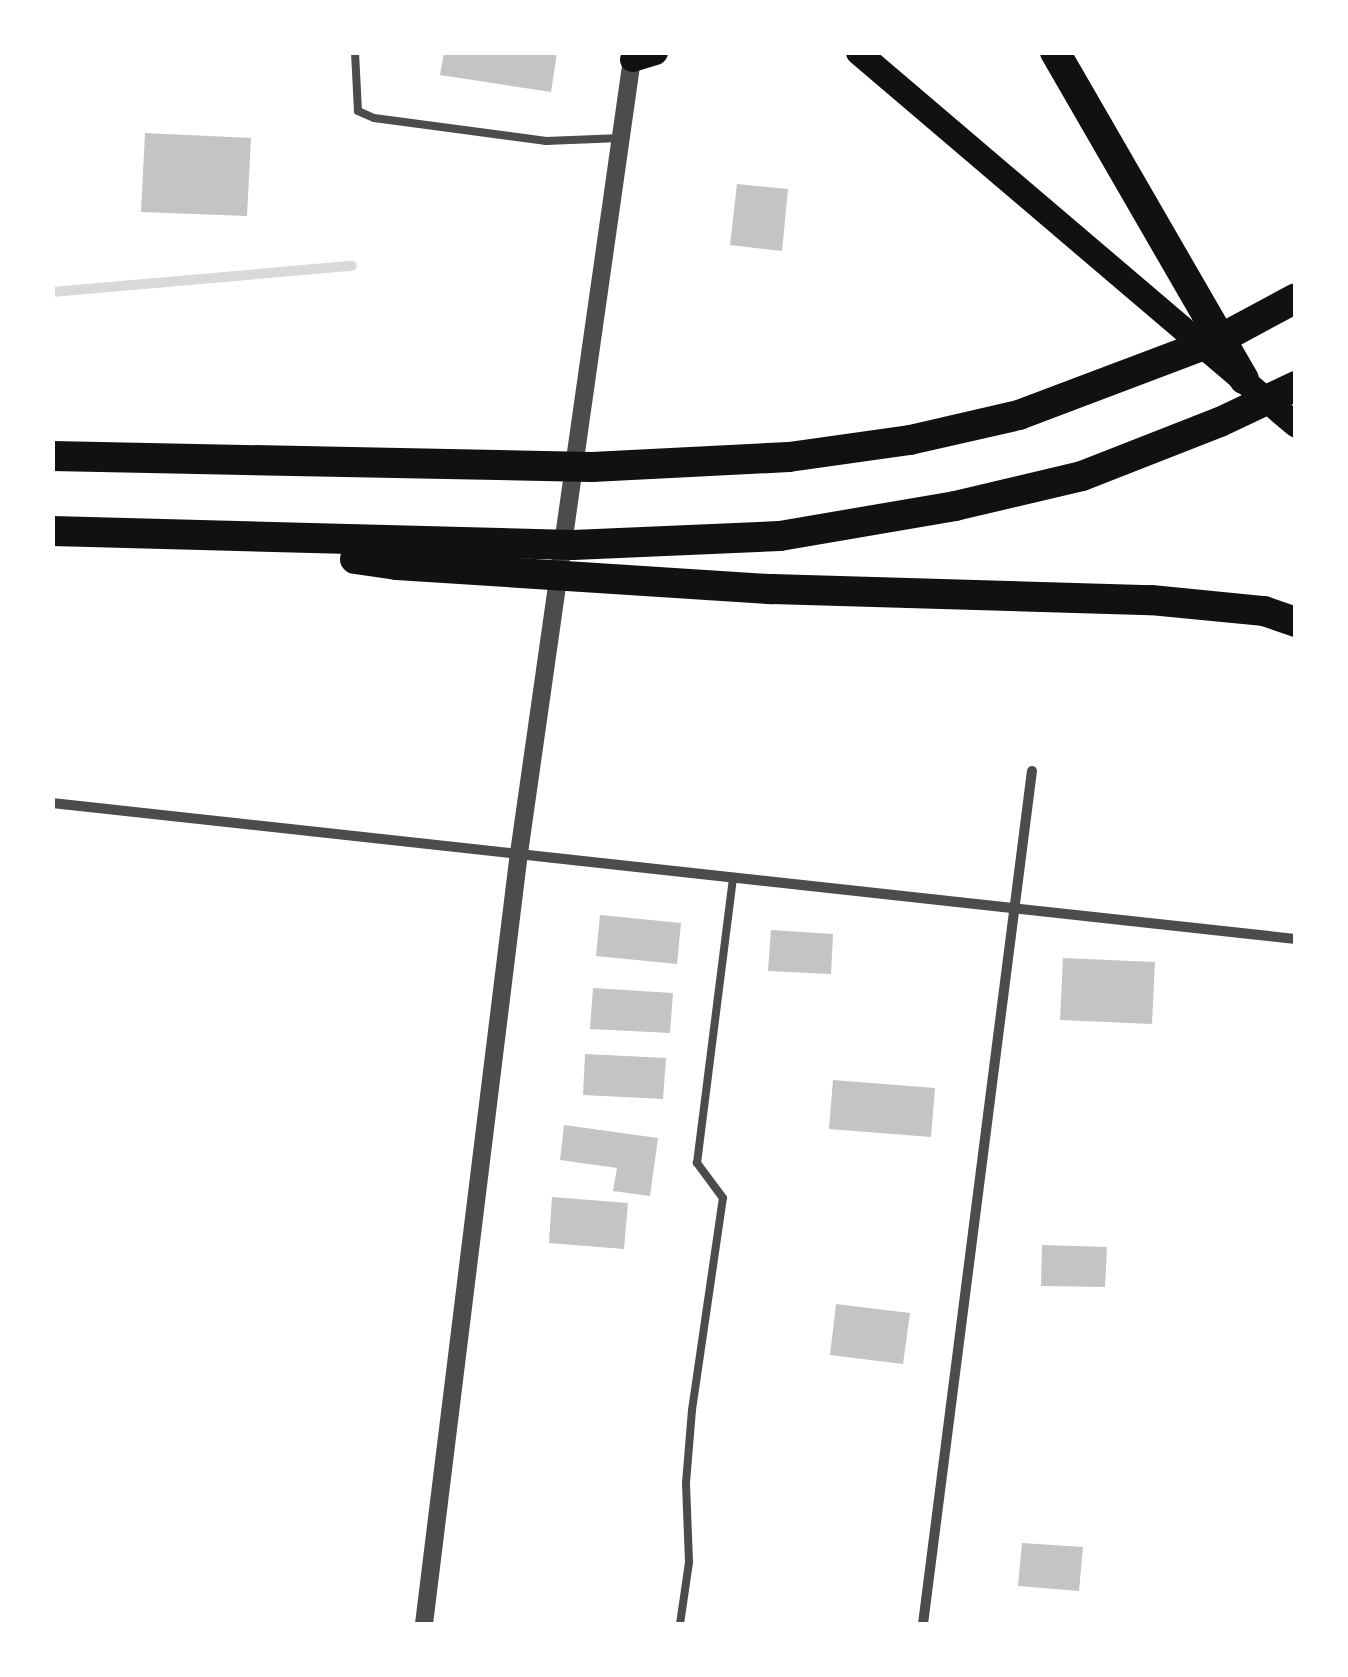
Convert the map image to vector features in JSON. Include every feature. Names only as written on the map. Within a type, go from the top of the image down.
[{"type":"highway","points":[[1055,52],[1244,379]]},
{"type":"highway","points":[[52,456],[592,467],[788,457],[910,440],[1019,416],[1220,339],[1296,298]]},
{"type":"highway","points":[[396,555],[780,536],[955,506],[1082,476],[1296,386]]},
{"type":"highway","points":[[52,531],[224,538],[772,588],[1151,600],[1264,610],[1296,622]]},
{"type":"main road","points":[[858,52],[1296,425]]},
{"type":"street","points":[[424,1624],[519,853],[621,138],[640,55]]},
{"type":"street","points":[[922,1624],[1011,910],[1032,771]]},
{"type":"street","points":[[52,803],[1296,939]]},
{"type":"lane","points":[[355,52],[358,111],[374,118],[546,141],[621,138]]},
{"type":"lane","points":[[680,1624],[689,1562],[686,1484],[692,1410],[723,1198],[697,1163],[733,878]]},
{"type":"building","points":[[444,52],[557,52],[551,92],[440,75]]},
{"type":"building","points":[[145,133],[251,138],[247,216],[141,212]]},
{"type":"building","points":[[737,184],[788,189],[782,251],[730,245]]},
{"type":"building","points":[[600,915],[681,923],[677,964],[596,956]]},
{"type":"building","points":[[771,930],[833,934],[831,974],[768,971]]},
{"type":"building","points":[[1063,958],[1155,962],[1152,1024],[1060,1020]]},
{"type":"building","points":[[593,988],[673,993],[670,1033],[590,1029]]},
{"type":"building","points":[[585,1054],[666,1058],[663,1099],[583,1095]]},
{"type":"building","points":[[833,1080],[935,1088],[931,1137],[829,1129]]},
{"type":"building","points":[[564,1125],[658,1138],[650,1196],[613,1191],[617,1168],[560,1160]]},
{"type":"building","points":[[552,1197],[628,1203],[624,1249],[549,1243]]},
{"type":"building","points":[[1042,1245],[1107,1247],[1105,1287],[1041,1286]]},
{"type":"building","points":[[836,1304],[910,1313],[903,1364],[830,1355]]},
{"type":"building","points":[[1022,1543],[1083,1547],[1079,1591],[1018,1586]]},
{"type":"waterway","points":[[52,292],[352,266]]}]
